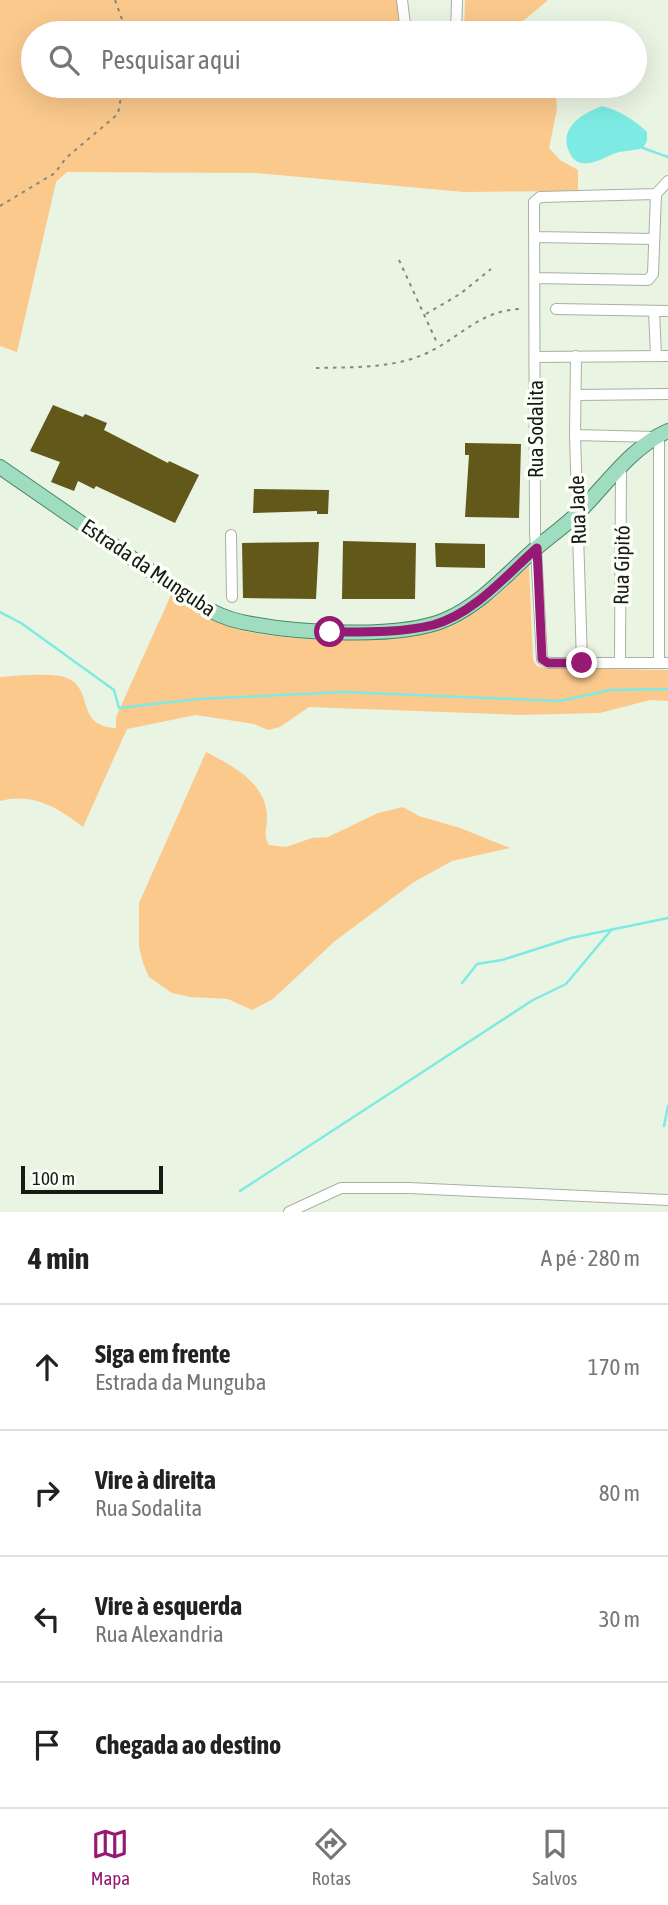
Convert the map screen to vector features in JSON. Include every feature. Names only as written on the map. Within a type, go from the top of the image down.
[{"type":"main road","name":"Estrada da Munguba","points":[[0,467],[198,604],[220,616],[291,629],[340,632],[433,625],[462,611],[578,514],[621,466],[660,434]]},
{"type":"street","points":[[402,0],[405,21]]},
{"type":"street","points":[[456,21],[457,0]]},
{"type":"street","points":[[535,278],[648,280],[653,274],[656,194],[668,181]]},
{"type":"street","name":"Rua Sodalita","points":[[582,663],[548,663],[541,655],[537,548],[534,202],[540,197],[656,194]]},
{"type":"street","points":[[535,237],[654,239]]},
{"type":"street","points":[[556,309],[668,311]]},
{"type":"street","points":[[535,357],[662,356],[654,311]]},
{"type":"street","name":"Rua Jade","points":[[576,356],[575,435],[582,663]]},
{"type":"street","points":[[576,395],[668,394]]},
{"type":"street","points":[[575,435],[660,434],[663,663],[582,663]]},
{"type":"street","name":"Rua Gipitó","points":[[620,663],[621,466]]},
{"type":"street","points":[[231,535],[232,597]]},
{"type":"street","points":[[289,1212],[341,1188],[409,1188],[668,1200]]},
{"type":"path","points":[[115,0],[123,21]]},
{"type":"path","points":[[0,206],[55,173],[66,158],[118,114],[121,98]]},
{"type":"path","points":[[399,260],[439,345]]},
{"type":"path","points":[[425,314],[460,293],[491,269]]},
{"type":"path","points":[[316,368],[380,367],[427,353],[470,325],[504,309],[534,309]]},
{"type":"shaded area","points":[[0,0],[399,0],[401,21],[21,21],[21,98],[556,98],[557,109],[549,148],[560,160],[578,170],[578,191],[464,192],[256,173],[67,172],[56,182],[17,352],[0,346]]},
{"type":"shaded area","points":[[465,0],[547,0],[523,21],[464,21]]},
{"type":"shaded area","points":[[529,566],[533,660],[537,666],[668,670],[668,701],[650,700],[600,713],[520,715],[309,707],[280,727],[268,730],[254,724],[196,715],[127,729],[83,827],[55,808],[34,800],[0,801],[0,677],[65,677],[78,686],[90,716],[96,722],[116,728],[116,717],[171,595],[193,610],[239,630],[332,640],[397,637],[426,633],[460,622],[492,600]]},
{"type":"shaded area","points":[[206,752],[227,763],[255,785],[265,806],[269,845],[286,847],[312,838],[328,837],[378,813],[403,807],[419,816],[460,828],[510,848],[452,861],[414,882],[335,941],[273,999],[252,1010],[228,999],[172,993],[149,977],[143,963],[139,947],[139,903]]},
{"type":"water","points":[[602,106],[637,123],[647,132],[647,141],[643,148],[616,153],[593,162],[578,162],[573,158],[566,141],[570,127],[588,112]]},
{"type":"building","points":[[53,405],[107,423],[104,430],[168,463],[169,461],[199,475],[175,523],[96,486],[94,489],[78,481],[74,491],[51,482],[60,462],[30,451]]},
{"type":"building","points":[[465,443],[521,444],[519,518],[465,517],[469,455],[465,455]]},
{"type":"building","points":[[254,489],[329,490],[328,514],[317,514],[317,511],[253,513]]},
{"type":"building","points":[[343,541],[416,543],[415,599],[342,599]]},
{"type":"building","points":[[319,542],[316,599],[243,598],[242,543]]},
{"type":"building","points":[[435,543],[485,544],[485,568],[436,567]]},
{"type":"waterway","points":[[643,148],[668,157]]},
{"type":"waterway","points":[[0,612],[21,623],[114,690],[119,708],[198,699],[345,692],[560,701],[610,690],[668,689]]},
{"type":"waterway","points":[[462,983],[477,964],[502,960],[571,938],[668,918]]},
{"type":"waterway","points":[[240,1191],[533,1000],[566,984],[612,929]]},
{"type":"waterway","points":[[664,1126],[668,1106]]},
{"type":"route","points":[[330,632],[407,628],[433,625],[448,619],[477,601],[537,548],[542,659],[548,663],[582,663]]}]
